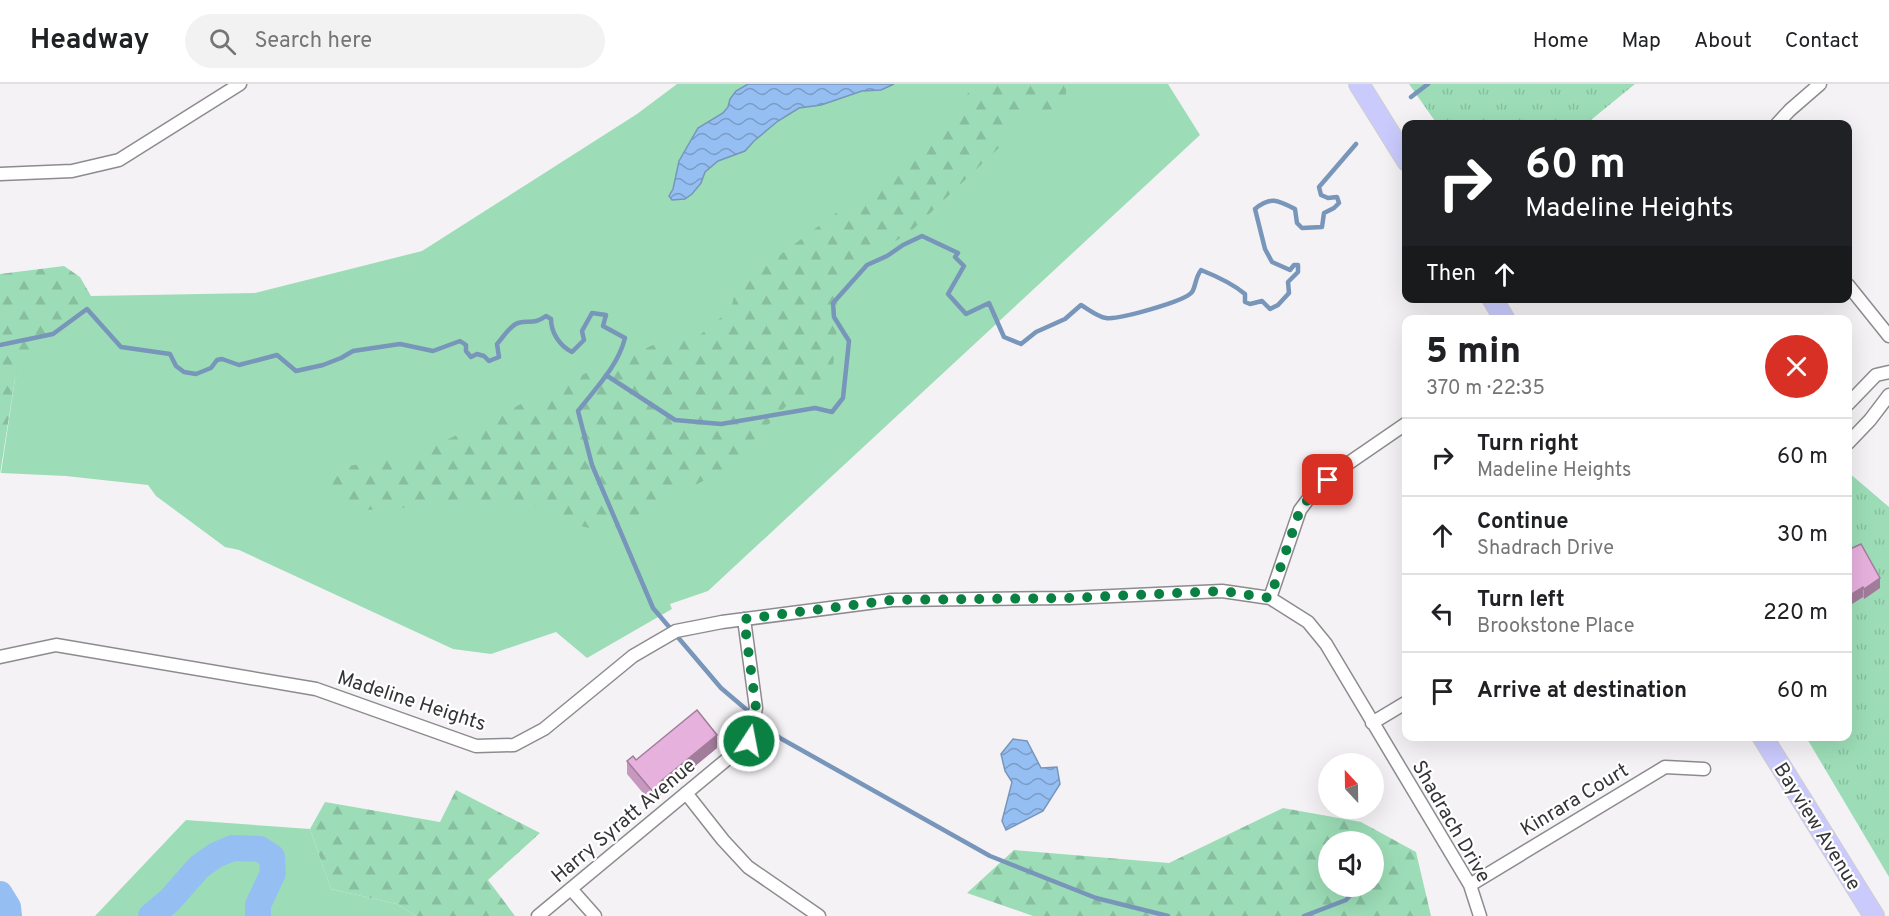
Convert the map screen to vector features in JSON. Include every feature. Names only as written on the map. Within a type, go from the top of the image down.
[{"type":"main road","points":[[1359,84],[1402,154]]},
{"type":"main road","name":"Bayview Avenue","points":[[1765,741],[1874,916]]},
{"type":"street","points":[[0,174],[72,171],[119,160],[240,84]]},
{"type":"street","points":[[1781,120],[1820,84]]},
{"type":"street","points":[[1852,290],[1889,336]]},
{"type":"street","points":[[1852,400],[1876,375],[1889,372]]},
{"type":"street","points":[[1852,439],[1870,420],[1889,394]]},
{"type":"street","points":[[1270,598],[1300,510],[1310,497],[1340,469],[1402,426]]},
{"type":"street","name":"Shadrach Drive","points":[[816,610],[892,600],[1069,598],[1222,591],[1270,598],[1308,621],[1326,644],[1470,885],[1480,916]]},
{"type":"street","name":"Madeline Heights","points":[[0,657],[56,645],[294,685],[316,689],[476,746],[514,745],[544,729],[633,656],[676,631],[816,610]]},
{"type":"street","name":"Harry Syratt Avenue","points":[[538,916],[749,741],[756,708],[744,619]]},
{"type":"street","points":[[1372,723],[1402,705]]},
{"type":"street","name":"Kinrara Court","points":[[1470,885],[1665,767],[1704,769]]},
{"type":"street","points":[[686,793],[723,840],[748,867],[819,916]]},
{"type":"street","points":[[571,889],[595,916]]},
{"type":"green space","points":[[677,84],[1168,84],[1200,135],[708,591],[670,604],[672,609],[587,658],[556,632],[491,654],[453,649],[239,550],[225,547],[156,496],[148,485],[66,476],[1,473],[15,379],[91,296],[255,293],[422,251],[637,114]]},
{"type":"green space","points":[[975,84],[1067,84],[1064,108],[1028,113],[1003,144],[909,233],[843,272],[831,385],[791,401],[726,469],[605,532],[569,523],[545,506],[522,507],[478,503],[349,511],[318,471],[415,455],[579,376],[665,340],[688,339],[700,335],[731,309],[736,288],[932,141]]},
{"type":"green space","points":[[1409,84],[1635,84],[1591,120],[1434,120]]},
{"type":"green space","points":[[64,266],[80,277],[91,296],[69,330],[15,379],[0,474],[0,274]]},
{"type":"green space","points":[[1852,475],[1889,507],[1889,877],[1808,741],[1852,741]]},
{"type":"green space","points":[[456,790],[540,833],[488,880],[515,916],[416,916],[397,904],[331,889],[310,829],[325,802],[440,822]]},
{"type":"green space","points":[[1283,808],[1318,814],[1318,819],[1344,819],[1361,822],[1378,831],[1318,831],[1318,897],[1384,897],[1384,835],[1416,852],[1431,916],[1033,916],[967,893],[1014,850],[1169,863]]},
{"type":"green space","points":[[186,820],[310,829],[331,889],[397,904],[416,916],[95,916]]},
{"type":"water","points":[[748,84],[894,84],[881,90],[862,91],[821,105],[799,108],[778,121],[745,151],[718,161],[705,172],[701,183],[692,194],[685,199],[672,200],[669,196],[673,189],[679,161],[698,128],[723,113],[736,91]]},
{"type":"water","points":[[1013,739],[1027,741],[1041,768],[1057,767],[1060,784],[1043,811],[1006,830],[1002,821],[1012,782],[1005,771],[1001,754]]},
{"type":"building","points":[[1861,544],[1880,578],[1852,594],[1852,548]]},
{"type":"building","points":[[697,710],[717,735],[660,782],[661,785],[653,792],[627,761],[633,756],[636,760]]},
{"type":"waterway","points":[[1411,97],[1428,84]]},
{"type":"waterway","points":[[606,375],[675,420],[721,424],[815,408],[832,412],[843,398],[849,341],[834,317],[833,303],[867,265],[922,236],[958,253],[955,257],[964,266],[948,294],[966,314],[989,303],[1004,337],[1021,344],[1036,332],[1065,319],[1081,305],[1100,316],[1113,318],[1178,300],[1192,292],[1201,270],[1240,290],[1245,294],[1245,302],[1250,304],[1262,301],[1270,309],[1278,305],[1289,293],[1288,282],[1298,272],[1298,265],[1294,265],[1290,270],[1272,262],[1265,249],[1255,209],[1265,202],[1279,202],[1295,209],[1297,223],[1302,228],[1322,227],[1324,213],[1339,203],[1337,197],[1328,198],[1321,195],[1319,187],[1356,144]]},
{"type":"waterway","points":[[0,345],[53,334],[87,309],[121,347],[170,354],[176,366],[184,372],[196,374],[211,368],[217,360],[222,359],[239,365],[277,355],[296,371],[323,365],[353,351],[400,344],[433,351],[460,341],[466,345],[466,351],[471,357],[477,354],[489,361],[499,357],[497,344],[512,327],[518,323],[535,321],[546,316],[551,319],[557,338],[572,352],[584,340],[582,331],[592,313],[606,315],[603,326],[625,338],[612,367],[578,411],[592,465],[653,608],[721,688],[780,738],[990,856],[1096,898],[1168,916]]},
{"type":"waterway","points":[[151,916],[170,900],[199,867],[216,855],[233,848],[260,849],[272,857],[273,873],[258,905],[258,916]]},
{"type":"waterway","points":[[0,894],[8,907],[9,916]]},
{"type":"waterway","points":[[1304,916],[1349,897]]},
{"type":"route","points":[[749,741],[756,708],[744,619],[892,600],[1069,598],[1222,591],[1270,598],[1300,510],[1315,490],[1328,480]]}]
